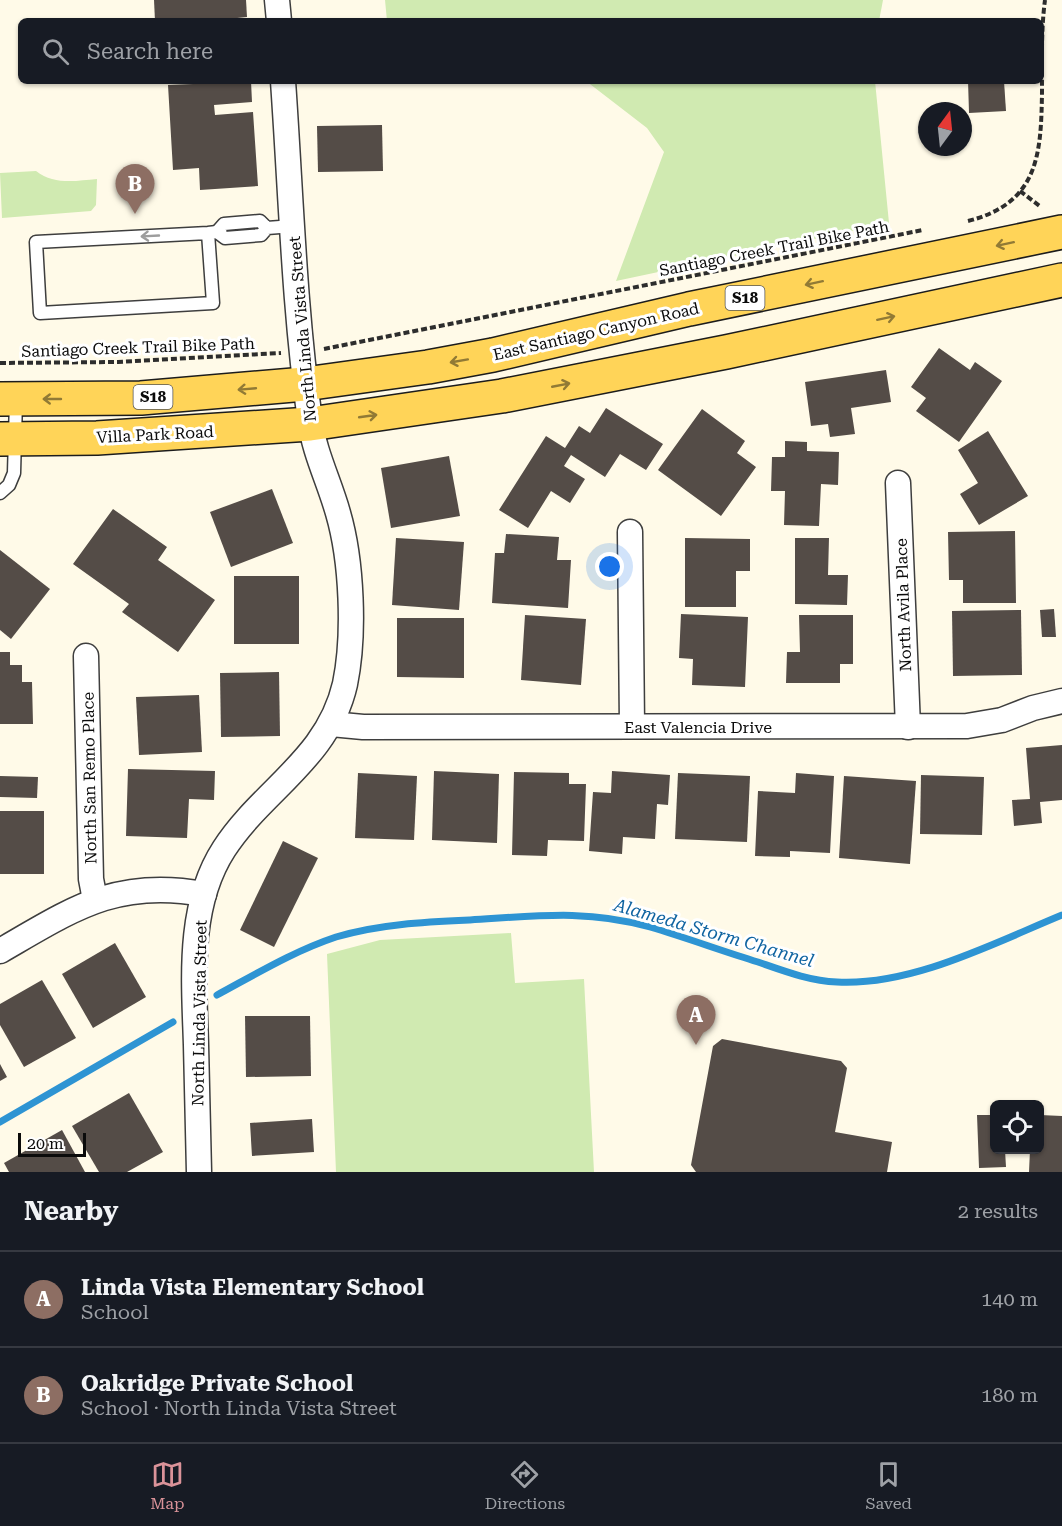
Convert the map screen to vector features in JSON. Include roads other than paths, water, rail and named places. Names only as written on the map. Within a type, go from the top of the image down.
[{"type":"main road","name":"East Santiago Canyon Road","points":[[305,384],[428,367],[493,355],[688,309],[1062,232]]},
{"type":"main road","points":[[310,424],[502,396],[726,352],[1062,280]]},
{"type":"main road","name":"S18","points":[[8,399],[141,398],[305,384]]},
{"type":"main road","name":"Villa Park Road","points":[[8,439],[183,434],[310,424]]},
{"type":"street","points":[[278,0],[279,18]]},
{"type":"street","name":"North Linda Vista Street","points":[[199,1172],[195,1019],[196,936],[204,894],[222,851],[240,826],[292,776],[313,751],[331,724],[344,687],[349,655],[351,623],[344,535],[316,448],[310,424],[305,384],[283,84]]},
{"type":"street","name":"North Avila Place","points":[[898,483],[908,727]]},
{"type":"street","points":[[630,532],[632,726]]},
{"type":"street","name":"North San Remo Place","points":[[86,656],[91,879],[95,900]]},
{"type":"street","name":"East Valencia Drive","points":[[331,724],[363,727],[967,726],[1002,720],[1033,708],[1062,701]]},
{"type":"street","points":[[0,951],[66,913],[95,900],[126,892],[154,889],[204,894]]},
{"type":"lane","points":[[213,232],[213,303],[40,314],[36,242],[213,232],[224,224],[260,221],[267,228],[293,226]]},
{"type":"lane","points":[[0,493],[12,479],[8,439],[8,399]]},
{"type":"waterway","name":"Alameda Storm Channel","points":[[217,995],[275,963],[320,943],[369,929],[402,924],[561,915],[627,921],[797,975],[837,982],[894,977],[923,970],[981,950],[1062,915]]},
{"type":"waterway","name":"Alameda Storm Channel","points":[[0,1122],[173,1022]]},
{"type":"place","name":"Oakridge Private School","points":[[135,214]]},
{"type":"place","name":"Linda Vista Elementary School","points":[[696,1045]]}]
